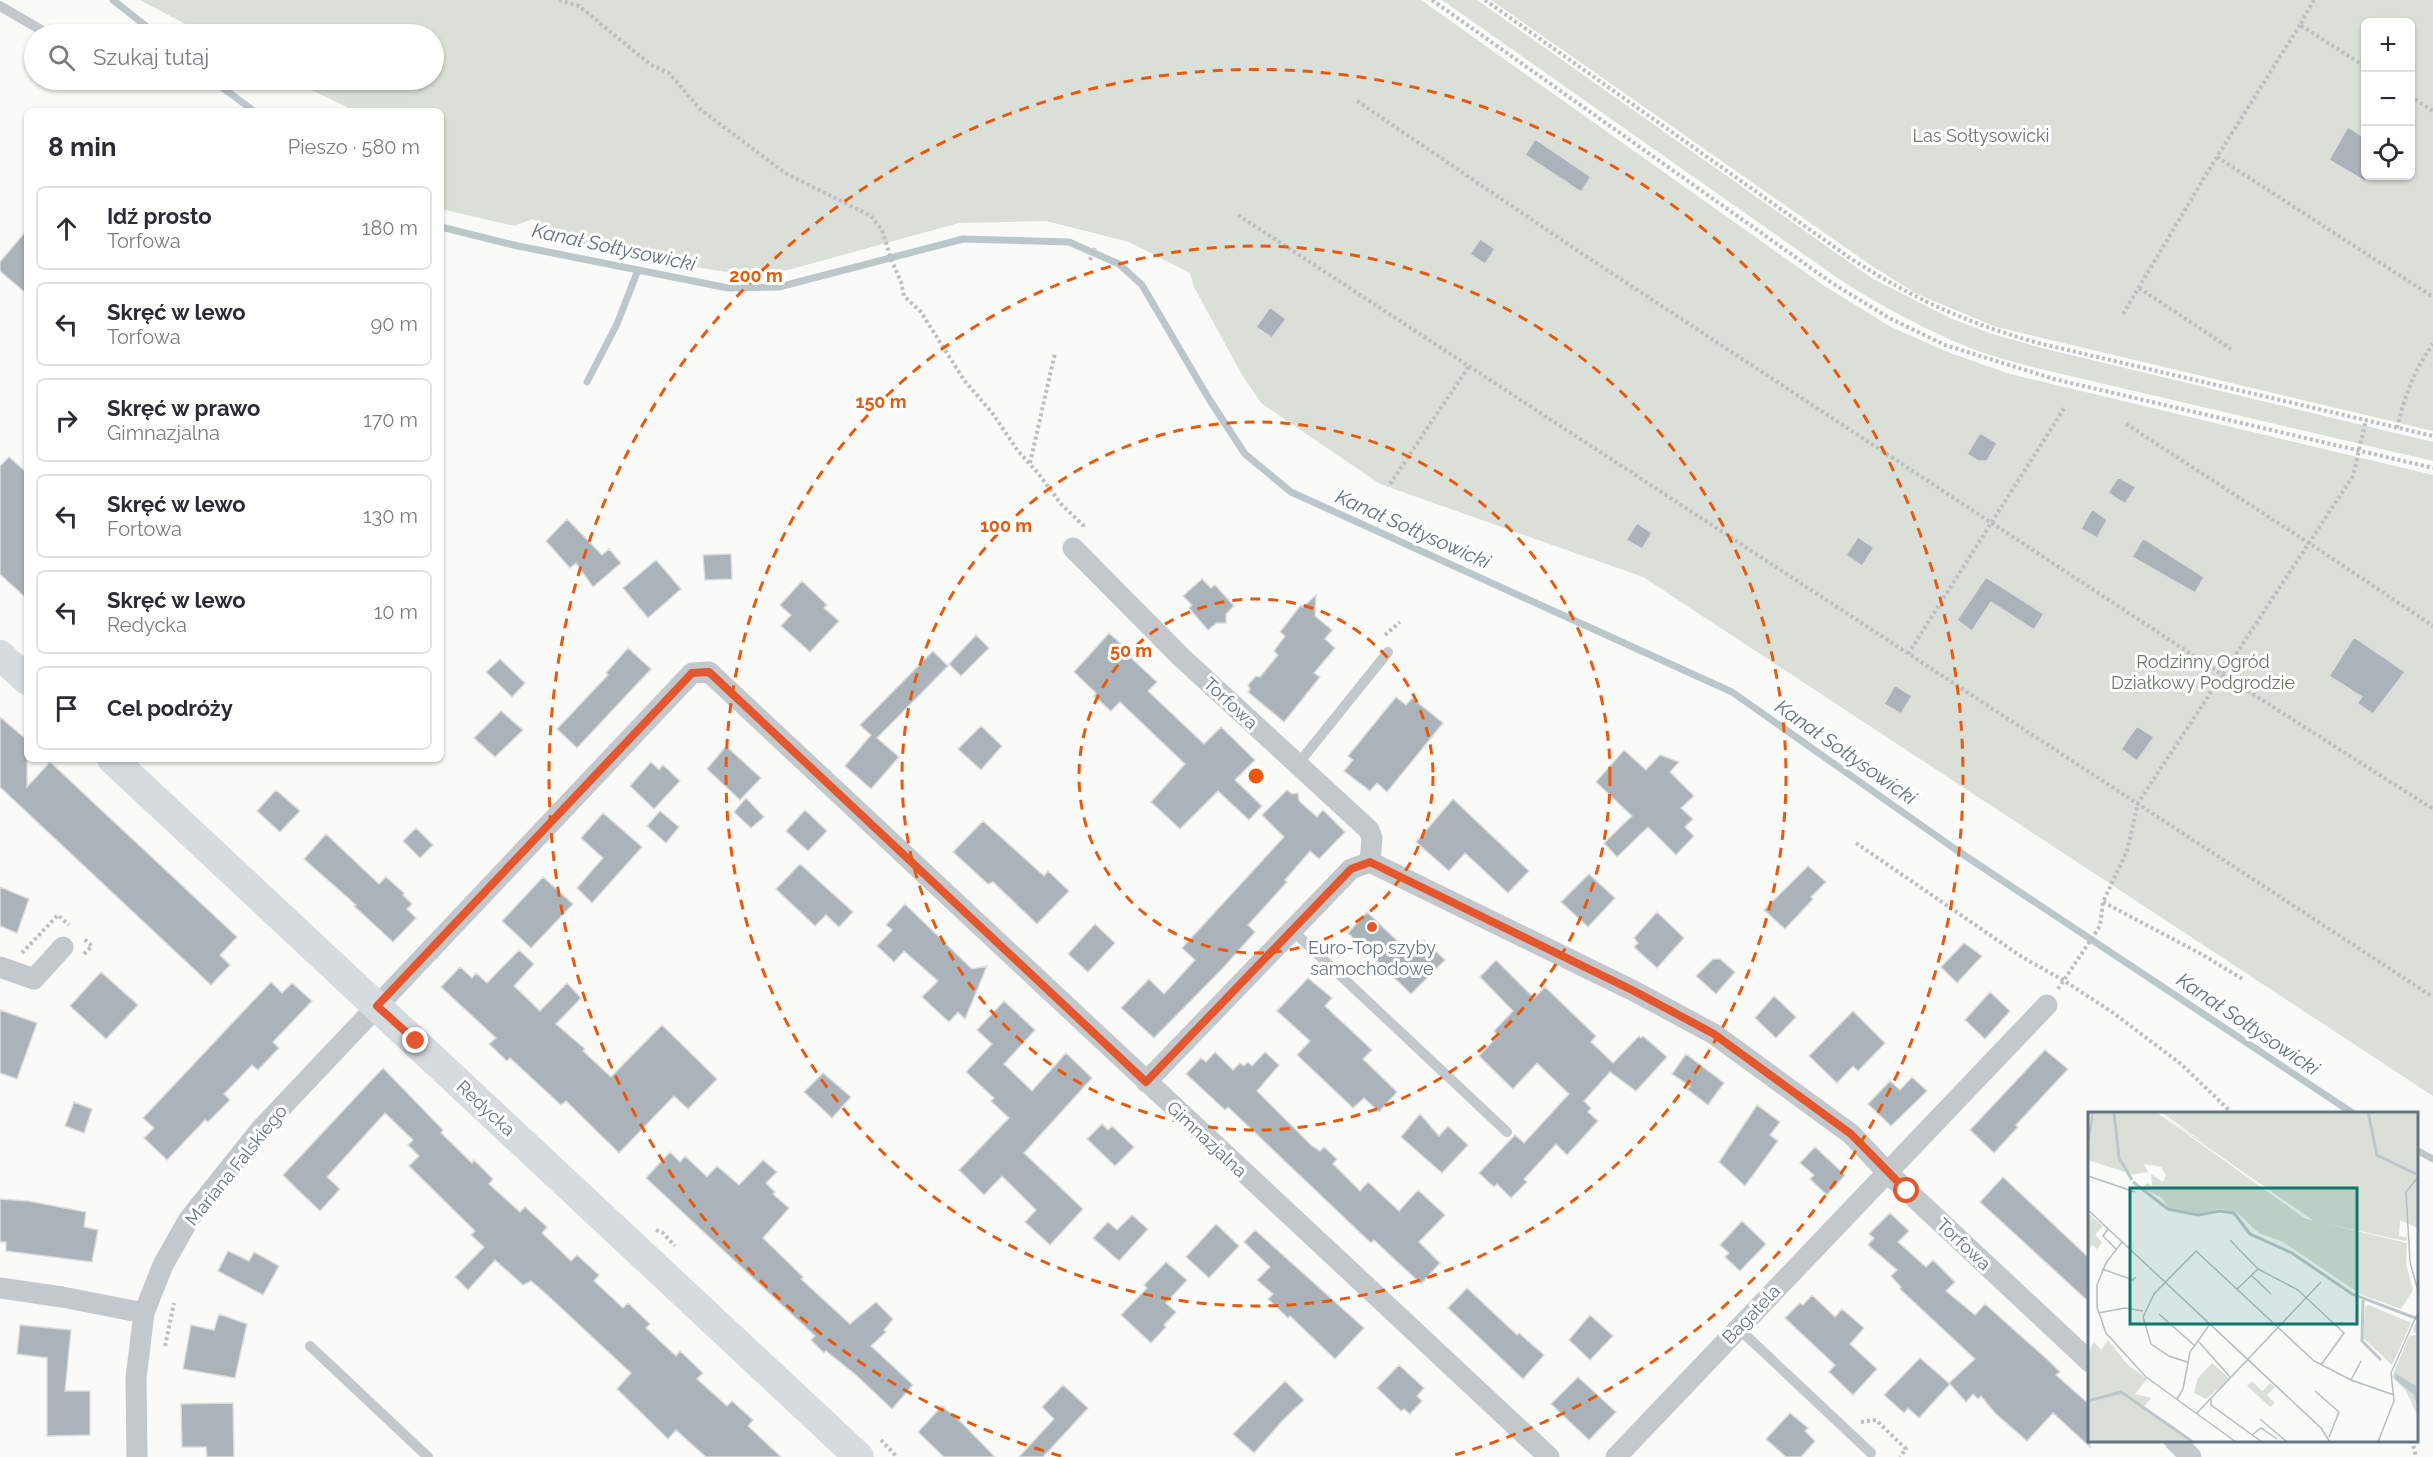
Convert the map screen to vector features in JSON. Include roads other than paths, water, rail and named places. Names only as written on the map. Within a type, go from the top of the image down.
[{"type":"street","name":"Torfowa","points":[[1073,548],[1181,657],[1369,830],[1372,838],[1370,862],[1634,991],[1714,1034],[1851,1134],[1887,1172],[2088,1360]]},
{"type":"street","points":[[0,655],[24,677]]},
{"type":"street","name":"Mariana Falskiego","points":[[137,1457],[136,1378],[144,1313],[163,1265],[189,1219],[260,1130],[692,673],[709,672]]},
{"type":"street","name":"Gimnazjalna","points":[[709,672],[1549,1457]]},
{"type":"street","name":"Redycka","points":[[115,762],[855,1456]]},
{"type":"street","points":[[1146,1082],[1351,869],[1370,862]]},
{"type":"street","points":[[0,967],[34,979],[63,947]]},
{"type":"street","name":"Bagatela","points":[[1616,1457],[2047,1005]]},
{"type":"street","points":[[0,1288],[144,1313]]},
{"type":"street","points":[[2176,1442],[2191,1457]]},
{"type":"lane","points":[[0,6],[31,24]]},
{"type":"lane","points":[[1298,764],[1388,651]]},
{"type":"lane","points":[[1293,931],[1507,1132]]},
{"type":"lane","points":[[1738,1328],[1871,1453]]},
{"type":"lane","points":[[310,1347],[428,1457]]},
{"type":"waterway","name":"Kanał Sołtysowicki","points":[[113,0],[143,24]]},
{"type":"waterway","name":"Kanał Sołtysowicki","points":[[226,90],[250,108]]},
{"type":"waterway","name":"Kanał Sołtysowicki","points":[[444,228],[518,246],[728,288],[779,287],[963,239],[1069,242],[1119,264],[1142,285],[1209,399],[1245,454],[1291,492],[1732,692],[1955,849],[2351,1112]]},
{"type":"waterway","points":[[587,382],[617,324],[638,270]]},
{"type":"waterway","name":"Kanał Sołtysowicki","points":[[2418,1151],[2433,1159]]},
{"type":"place","name":"Euro-Top szyby samochodowe","points":[[1372,927]]},
{"type":"park label","name":"Las Sołtysowicki","points":[[1981,135]]},
{"type":"park label","name":"Rodzinny Ogród Działkowy Podgrodzie","points":[[2203,671]]}]
